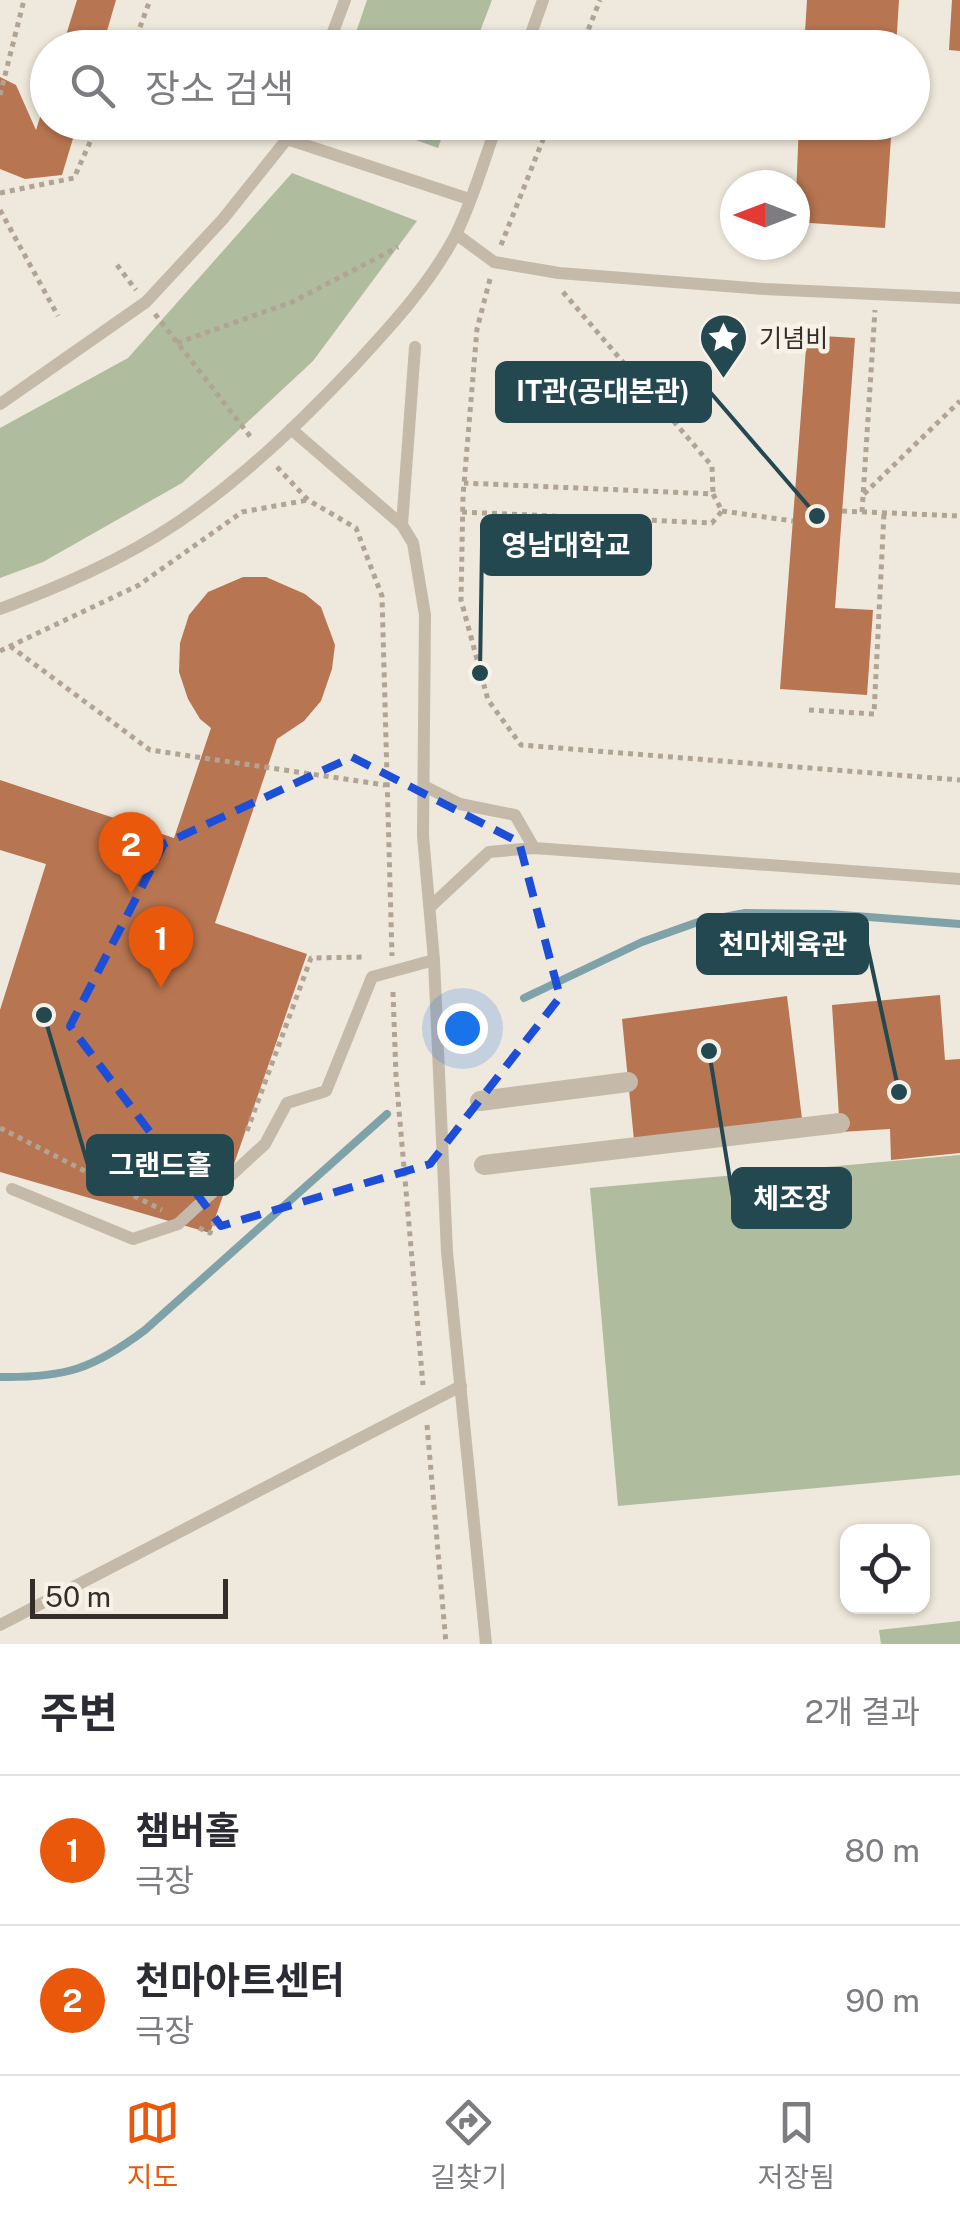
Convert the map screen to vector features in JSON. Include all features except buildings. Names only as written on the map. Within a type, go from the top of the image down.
[{"type":"street","points":[[480,1102],[628,1082]]},
{"type":"street","points":[[484,1165],[840,1123]]},
{"type":"lane","points":[[333,30],[344,0]]},
{"type":"lane","points":[[532,30],[543,0]]},
{"type":"lane","points":[[0,404],[146,302],[222,220],[285,140]]},
{"type":"lane","points":[[289,140],[469,200]]},
{"type":"lane","points":[[0,609],[55,588],[129,552],[178,522],[292,429],[393,324],[456,234],[491,140]]},
{"type":"lane","points":[[456,234],[494,262],[559,273],[960,298]]},
{"type":"lane","points":[[402,525],[415,347]]},
{"type":"lane","points":[[292,429],[402,525],[413,544],[424,616],[423,836],[434,960],[447,1252],[486,1644]]},
{"type":"lane","points":[[424,786],[460,804],[515,814],[534,848]]},
{"type":"lane","points":[[430,907],[490,852],[534,848],[960,879]]},
{"type":"lane","points":[[12,1189],[133,1239],[178,1224],[265,1144],[287,1103],[326,1092],[372,977],[392,964],[434,960]]},
{"type":"lane","points":[[0,1624],[460,1386]]},
{"type":"path","points":[[0,95],[24,0]]},
{"type":"path","points":[[139,30],[150,0]]},
{"type":"path","points":[[588,30],[600,0]]},
{"type":"path","points":[[0,193],[74,178],[90,140]]},
{"type":"path","points":[[494,262],[543,140]]},
{"type":"path","points":[[0,210],[58,316]]},
{"type":"path","points":[[178,342],[292,302],[398,246]]},
{"type":"path","points":[[116,265],[265,454],[308,500],[356,528],[382,596],[396,1076],[446,1644]]},
{"type":"path","points":[[506,279],[490,277],[477,328],[462,512],[461,600],[488,700],[521,744],[960,780]]},
{"type":"path","points":[[556,283],[712,466],[713,494],[722,510]]},
{"type":"path","points":[[862,512],[875,309]]},
{"type":"path","points":[[862,496],[960,400]]},
{"type":"path","points":[[464,483],[713,494]]},
{"type":"path","points":[[0,651],[139,585],[242,512],[308,500]]},
{"type":"path","points":[[462,512],[712,523],[722,510]]},
{"type":"path","points":[[722,510],[792,521]]},
{"type":"path","points":[[842,511],[960,516]]},
{"type":"path","points":[[809,710],[874,714],[884,513]]},
{"type":"path","points":[[10,646],[150,750],[385,785]]},
{"type":"path","points":[[244,1141],[311,958],[392,964]]},
{"type":"path","points":[[0,1128],[175,1216]]},
{"type":"path","points":[[192,1225],[210,1233],[217,1215]]},
{"type":"highlighted area","points":[[352,757],[519,842],[560,997],[430,1164],[221,1226],[70,1026],[164,844]]},
{"type":"green space","points":[[367,0],[492,0],[481,30],[357,30]]},
{"type":"green space","points":[[416,140],[441,140],[438,148]]},
{"type":"green space","points":[[292,173],[417,221],[313,361],[182,483],[43,562],[0,578],[0,428],[128,358]]},
{"type":"green space","points":[[960,1155],[960,1475],[618,1506],[590,1188]]},
{"type":"green space","points":[[960,1621],[960,1644],[881,1644],[879,1630]]},
{"type":"waterway","points":[[524,998],[642,942],[698,922],[745,913],[829,914],[960,924]]},
{"type":"waterway","points":[[0,1377],[43,1376],[77,1369],[127,1343],[387,1114]]},
{"type":"place","name":"기념비","points":[[724,380]]},
{"type":"place","name":"IT관(공대본관)","points":[[817,516]]},
{"type":"place","name":"영남대학교","points":[[480,673]]},
{"type":"place","name":"천마아트센터","points":[[131,894]]},
{"type":"place","name":"챔버홀","points":[[161,988]]},
{"type":"place","name":"그랜드홀","points":[[44,1015]]},
{"type":"place","name":"체조장","points":[[709,1051]]},
{"type":"place","name":"천마체육관","points":[[899,1092]]}]
